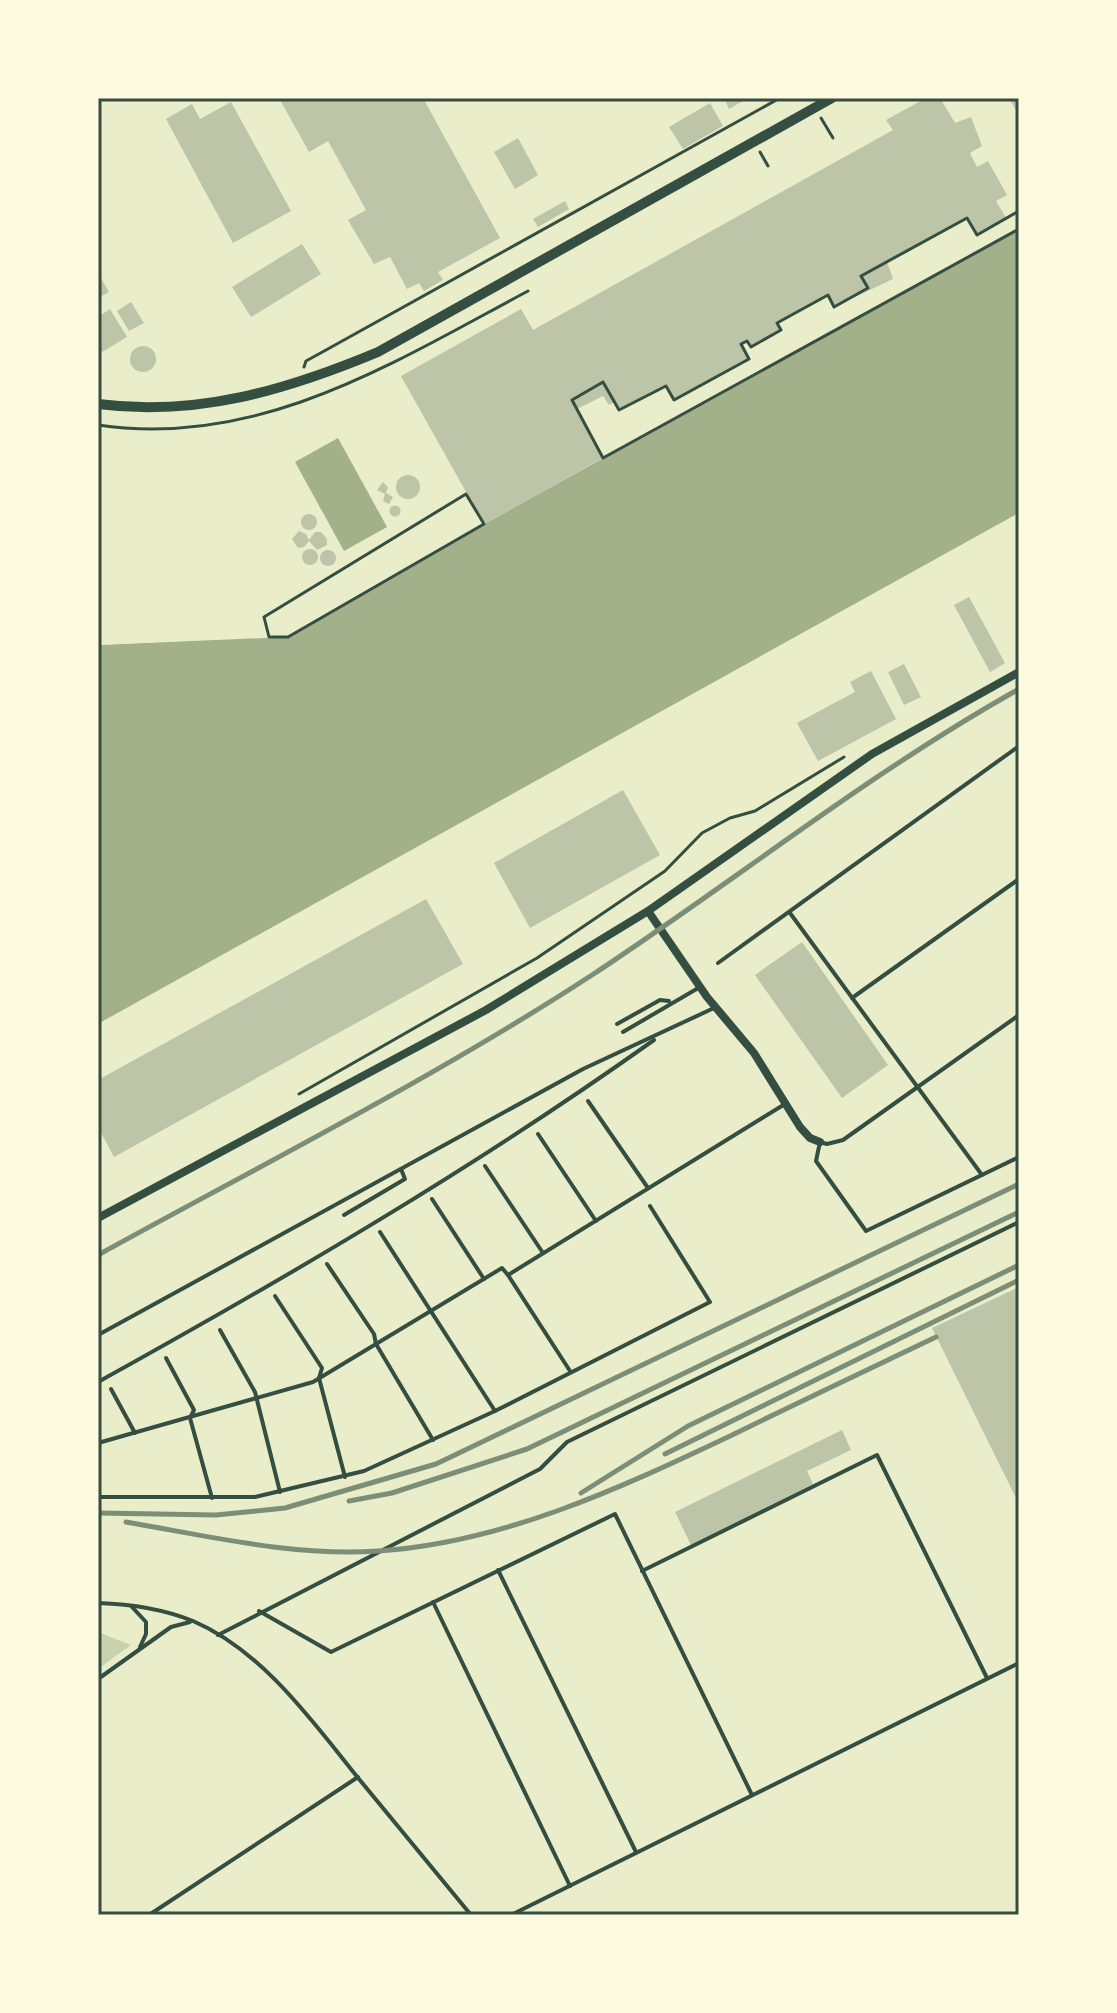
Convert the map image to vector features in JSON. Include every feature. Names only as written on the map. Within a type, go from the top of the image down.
[{"type":"street","points":[[98,404],[168,408],[227,402],[340,368],[378,352],[832,98]]},
{"type":"street","points":[[98,1218],[486,1010],[648,911],[872,754],[1019,672]]},
{"type":"street","points":[[648,911],[700,987],[737,1029],[810,1138],[820,1142]]},
{"type":"lane","points":[[718,963],[1019,746]]},
{"type":"lane","points":[[851,999],[1019,879]]},
{"type":"lane","points":[[789,913],[982,1175]]},
{"type":"lane","points":[[623,1032],[670,1001],[700,987]]},
{"type":"lane","points":[[617,1024],[660,1000],[670,1001]]},
{"type":"lane","points":[[98,1335],[583,1069],[717,1007]]},
{"type":"lane","points":[[1019,1015],[843,1140],[820,1142],[816,1161],[866,1231],[1019,1157]]},
{"type":"lane","points":[[98,1382],[291,1273],[571,1099],[662,1033]]},
{"type":"lane","points":[[588,1101],[648,1188]]},
{"type":"lane","points":[[508,1275],[785,1104]]},
{"type":"lane","points":[[538,1134],[596,1221]]},
{"type":"lane","points":[[485,1166],[543,1253]]},
{"type":"lane","points":[[344,1215],[405,1179],[401,1169]]},
{"type":"lane","points":[[432,1199],[484,1279]]},
{"type":"lane","points":[[98,1497],[212,1498],[280,1492],[345,1477],[495,1411],[710,1302],[650,1206]]},
{"type":"lane","points":[[218,1635],[259,1611],[540,1469],[567,1442],[1019,1222]]},
{"type":"lane","points":[[380,1232],[433,1310],[495,1411]]},
{"type":"lane","points":[[327,1264],[374,1334],[376,1344],[433,1440]]},
{"type":"lane","points":[[98,1443],[255,1401],[319,1378],[502,1268],[570,1371]]},
{"type":"lane","points":[[275,1296],[322,1368],[319,1378],[345,1477]]},
{"type":"lane","points":[[220,1330],[255,1392],[280,1492]]},
{"type":"lane","points":[[166,1358],[194,1410],[190,1418],[212,1498]]},
{"type":"lane","points":[[111,1389],[135,1433]]},
{"type":"lane","points":[[642,1571],[877,1455],[987,1678]]},
{"type":"lane","points":[[259,1611],[331,1652],[615,1514],[752,1795]]},
{"type":"lane","points":[[498,1570],[637,1853]]},
{"type":"lane","points":[[433,1602],[570,1886]]},
{"type":"lane","points":[[98,1603],[129,1604],[193,1621],[218,1635],[288,1694],[471,1915]]},
{"type":"lane","points":[[129,1604],[146,1622],[146,1634],[139,1649]]},
{"type":"lane","points":[[98,1679],[171,1627],[193,1621]]},
{"type":"lane","points":[[511,1915],[1019,1663]]},
{"type":"lane","points":[[149,1915],[358,1777]]},
{"type":"path","points":[[303,370],[306,361],[780,98]]},
{"type":"path","points":[[816,107],[833,138]]},
{"type":"path","points":[[1019,211],[977,235],[967,218],[861,276],[868,288],[834,307],[828,295],[777,323],[781,330],[751,347],[747,341],[741,344],[749,359],[674,400],[666,386],[619,410],[603,382],[572,400],[603,458],[1019,229]]},
{"type":"path","points":[[376,371],[528,291]]},
{"type":"path","points":[[312,388],[318,397]]},
{"type":"path","points":[[466,494],[476,512],[484,524],[288,637],[269,637],[264,617],[466,494]]},
{"type":"path","points":[[289,1100],[537,958],[665,871],[702,833],[730,818],[755,811],[847,755]]},
{"type":"shaded area","points":[[1019,229],[1019,513],[98,1024],[98,645],[288,637],[484,524]]},
{"type":"shaded area","points":[[338,438],[387,527],[344,551],[295,462]]},
{"type":"shaded area","points":[[98,1632],[131,1645],[98,1669]]},
{"type":"pier","points":[[1019,513],[1019,517],[98,1028],[98,1024]]},
{"type":"pier","points":[[268,633],[269,637],[98,645],[98,641]]},
{"type":"building","points":[[279,98],[423,98],[500,238],[438,272],[443,280],[424,291],[419,283],[407,289],[390,257],[374,264],[348,220],[366,210],[328,141],[309,152]]},
{"type":"building","points":[[724,98],[748,98],[729,109]]},
{"type":"building","points":[[926,98],[940,98],[955,123],[971,117],[982,146],[970,153],[977,167],[988,161],[1007,195],[996,201],[1006,218],[977,235],[967,218],[887,262],[893,279],[834,307],[828,295],[777,323],[781,330],[751,347],[747,341],[741,344],[749,359],[674,400],[666,386],[619,410],[614,402],[609,405],[603,396],[577,409],[603,458],[484,524],[401,376],[521,309],[533,330],[893,130],[886,120]]},
{"type":"building","points":[[1009,98],[1019,98],[1019,116],[1012,103]]},
{"type":"building","points":[[231,102],[291,211],[233,243],[166,119],[192,104],[200,119]]},
{"type":"building","points":[[710,103],[723,126],[683,149],[669,127]]},
{"type":"building","points":[[518,138],[538,175],[515,189],[494,152]]},
{"type":"building","points":[[565,201],[569,209],[538,227],[533,219]]},
{"type":"building","points":[[302,244],[321,274],[251,317],[232,287]]},
{"type":"building","points":[[98,273],[109,292],[98,298]]},
{"type":"building","points":[[131,302],[144,323],[129,331],[117,311]]},
{"type":"building","points":[[110,309],[127,337],[102,352],[98,346],[98,317]]},
{"type":"building","points":[[143,346],[152,350],[156,359],[152,368],[143,372],[134,368],[130,359],[134,350]]},
{"type":"building","points":[[408,475],[417,478],[420,487],[417,496],[408,499],[399,496],[396,487],[399,478]]},
{"type":"building","points":[[383,482],[388,487],[386,493],[393,497],[389,504],[383,501],[385,494],[377,490]]},
{"type":"building","points":[[395,506],[400,511],[395,516],[390,511]]},
{"type":"building","points":[[309,514],[315,516],[315,528],[309,530],[303,528],[301,522],[303,516]]},
{"type":"building","points":[[299,531],[306,534],[309,540],[315,532],[321,532],[327,539],[327,545],[317,550],[309,541],[298,548],[292,539]]},
{"type":"building","points":[[310,549],[316,551],[316,563],[310,565],[304,563],[302,557],[304,551]]},
{"type":"building","points":[[328,550],[334,552],[334,564],[328,566],[322,564],[320,558],[322,552]]},
{"type":"building","points":[[969,597],[1005,663],[990,672],[954,605]]},
{"type":"building","points":[[904,664],[921,697],[904,705],[888,672]]},
{"type":"building","points":[[871,671],[896,719],[818,761],[797,723],[855,692],[850,682]]},
{"type":"building","points":[[623,790],[660,855],[530,928],[494,863]]},
{"type":"building","points":[[426,899],[463,964],[114,1157],[98,1127],[98,1080]]},
{"type":"building","points":[[802,942],[888,1065],[842,1098],[755,975]]},
{"type":"building","points":[[1019,1287],[1019,1504],[932,1328]]},
{"type":"building","points":[[842,1430],[851,1450],[807,1471],[813,1484],[691,1545],[675,1512]]},
{"type":"railway","points":[[98,1255],[348,1120],[532,1013],[645,939],[909,756],[1019,689]]},
{"type":"railway","points":[[98,1513],[216,1515],[285,1508],[436,1464],[1019,1184]]},
{"type":"railway","points":[[349,1501],[392,1493],[527,1449],[1019,1212]]},
{"type":"railway","points":[[581,1493],[688,1426],[1019,1265]]},
{"type":"railway","points":[[665,1454],[1019,1280]]},
{"type":"railway","points":[[126,1522],[252,1544],[315,1551],[378,1551],[470,1537],[558,1510],[644,1476],[936,1337]]}]
